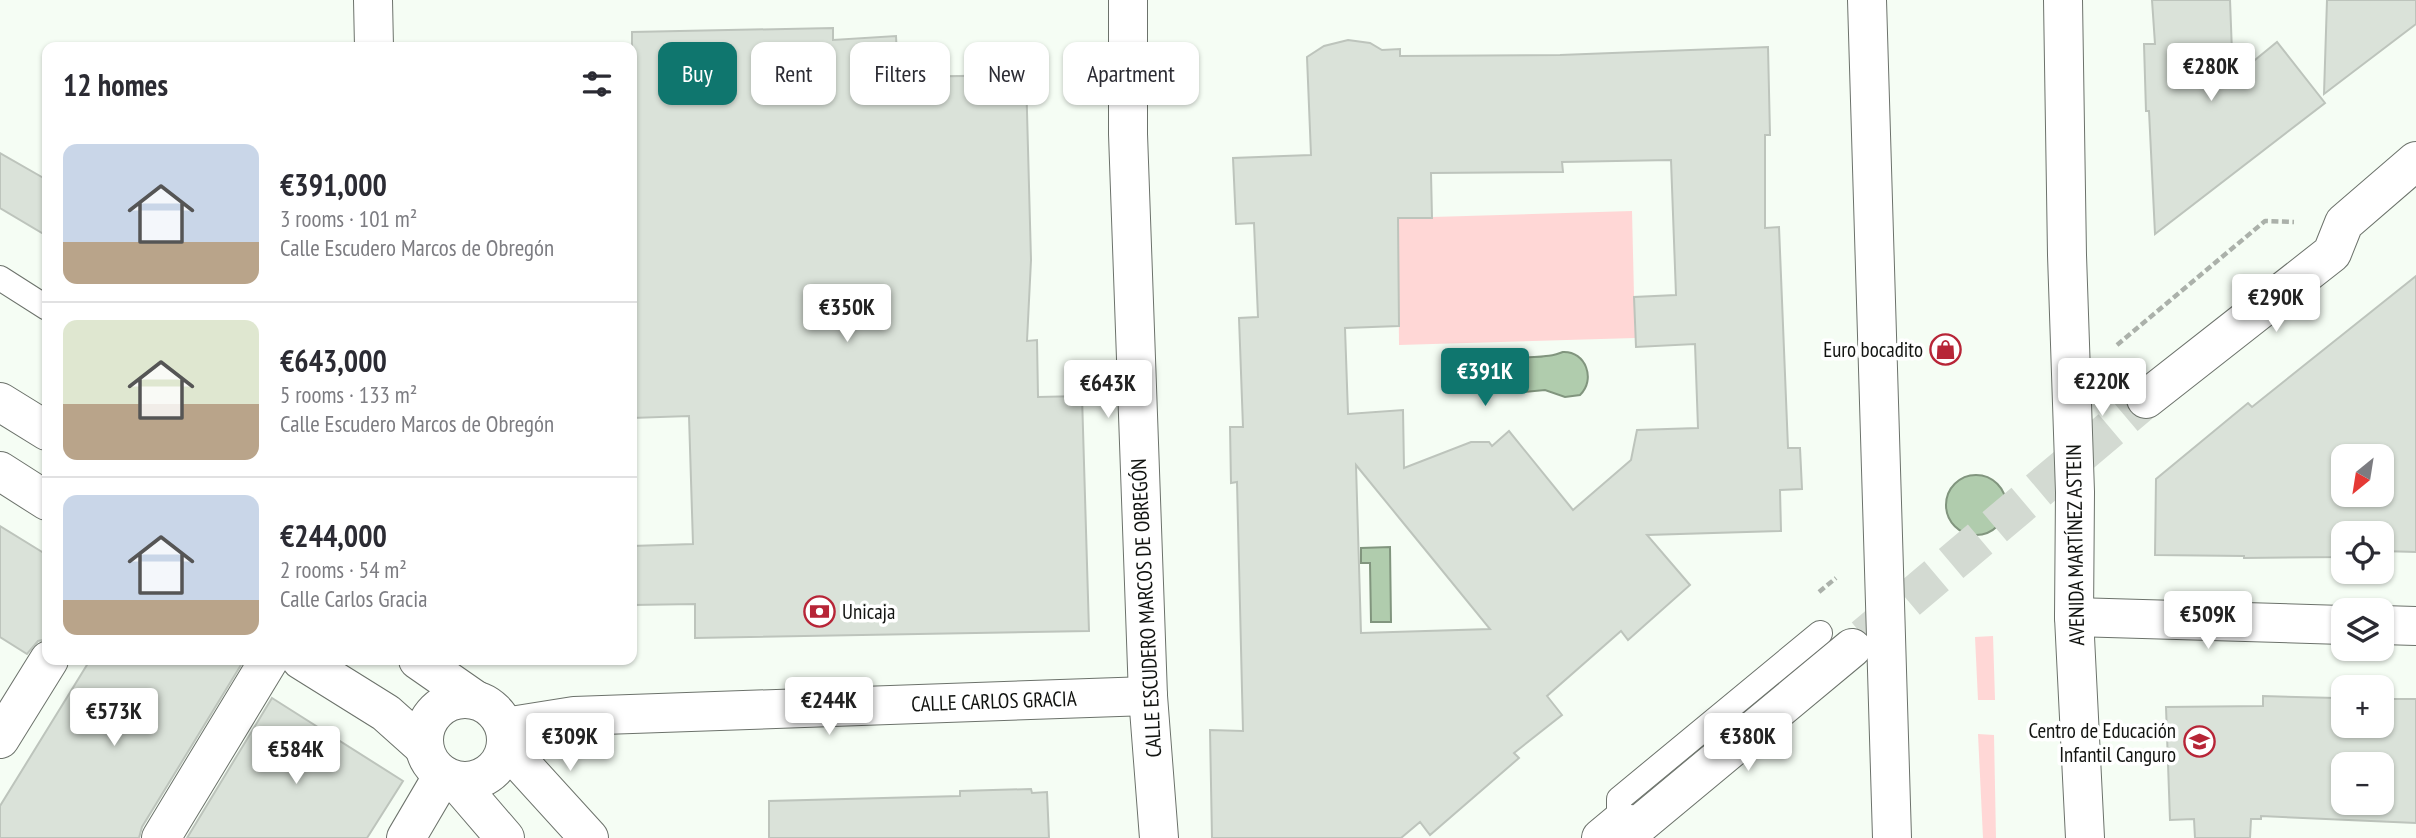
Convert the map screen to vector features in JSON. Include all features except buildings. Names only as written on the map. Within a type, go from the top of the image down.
[{"type":"street","points":[[373,0],[374,42]]},
{"type":"street","name":"CALLE ESCUDERO MARCOS DE OBREGÓN","points":[[1128,0],[1128,134],[1148,696],[1159,838]]},
{"type":"street","points":[[1867,0],[1892,838]]},
{"type":"street","name":"AVENIDA MARTÍNEZ ASTEIN","points":[[2063,0],[2076,564],[2074,617],[2085,838]]},
{"type":"street","points":[[2146,399],[2332,253],[2344,223],[2416,161]]},
{"type":"street","points":[[0,402],[42,420]]},
{"type":"street","points":[[0,471],[42,497]]},
{"type":"street","points":[[2074,617],[2331,625]]},
{"type":"street","points":[[2394,625],[2416,626]]},
{"type":"street","points":[[1615,833],[1639,825],[1836,640]]},
{"type":"street","points":[[0,739],[46,665]]},
{"type":"street","points":[[161,838],[266,665]]},
{"type":"street","points":[[309,665],[386,713],[505,838]]},
{"type":"street","points":[[425,665],[499,714],[506,738],[589,838]]},
{"type":"street","name":"CALLE CARLOS GRACIA","points":[[506,738],[574,716],[1148,696]]},
{"type":"street","points":[[474,699],[458,699],[444,703],[429,719],[424,733],[441,768],[471,781],[491,773],[497,767],[506,738]]},
{"type":"street","points":[[406,838],[441,768]]},
{"type":"lane","points":[[0,278],[42,305]]},
{"type":"path","points":[[2071,382],[2265,221],[2344,223]]},
{"type":"shaded area","points":[[1632,211],[1635,338],[1399,345],[1398,218]]},
{"type":"shaded area","points":[[1563,352],[1578,356],[1586,368],[1587,382],[1580,395],[1565,397],[1545,390],[1523,392],[1513,383],[1512,367],[1519,359]]},
{"type":"shaded area","points":[[1976,475],[1997,484],[2006,505],[1997,526],[1976,535],[1955,526],[1946,505],[1955,484]]},
{"type":"shaded area","points":[[1390,547],[1391,622],[1371,622],[1370,563],[1361,563],[1361,548]]},
{"type":"shaded area","points":[[1993,636],[1995,700],[1978,700],[1975,637]]},
{"type":"shaded area","points":[[1978,734],[1994,735],[1996,838],[1983,838]]},
{"type":"tunnel","points":[[1864,637],[2146,399]]},
{"type":"place","name":"Euro bocadito","points":[[1946,349]]},
{"type":"place","name":"Unicaja","points":[[819,611]]},
{"type":"place","name":"Centro de Educación Infantil Canguro","points":[[2199,742]]}]
